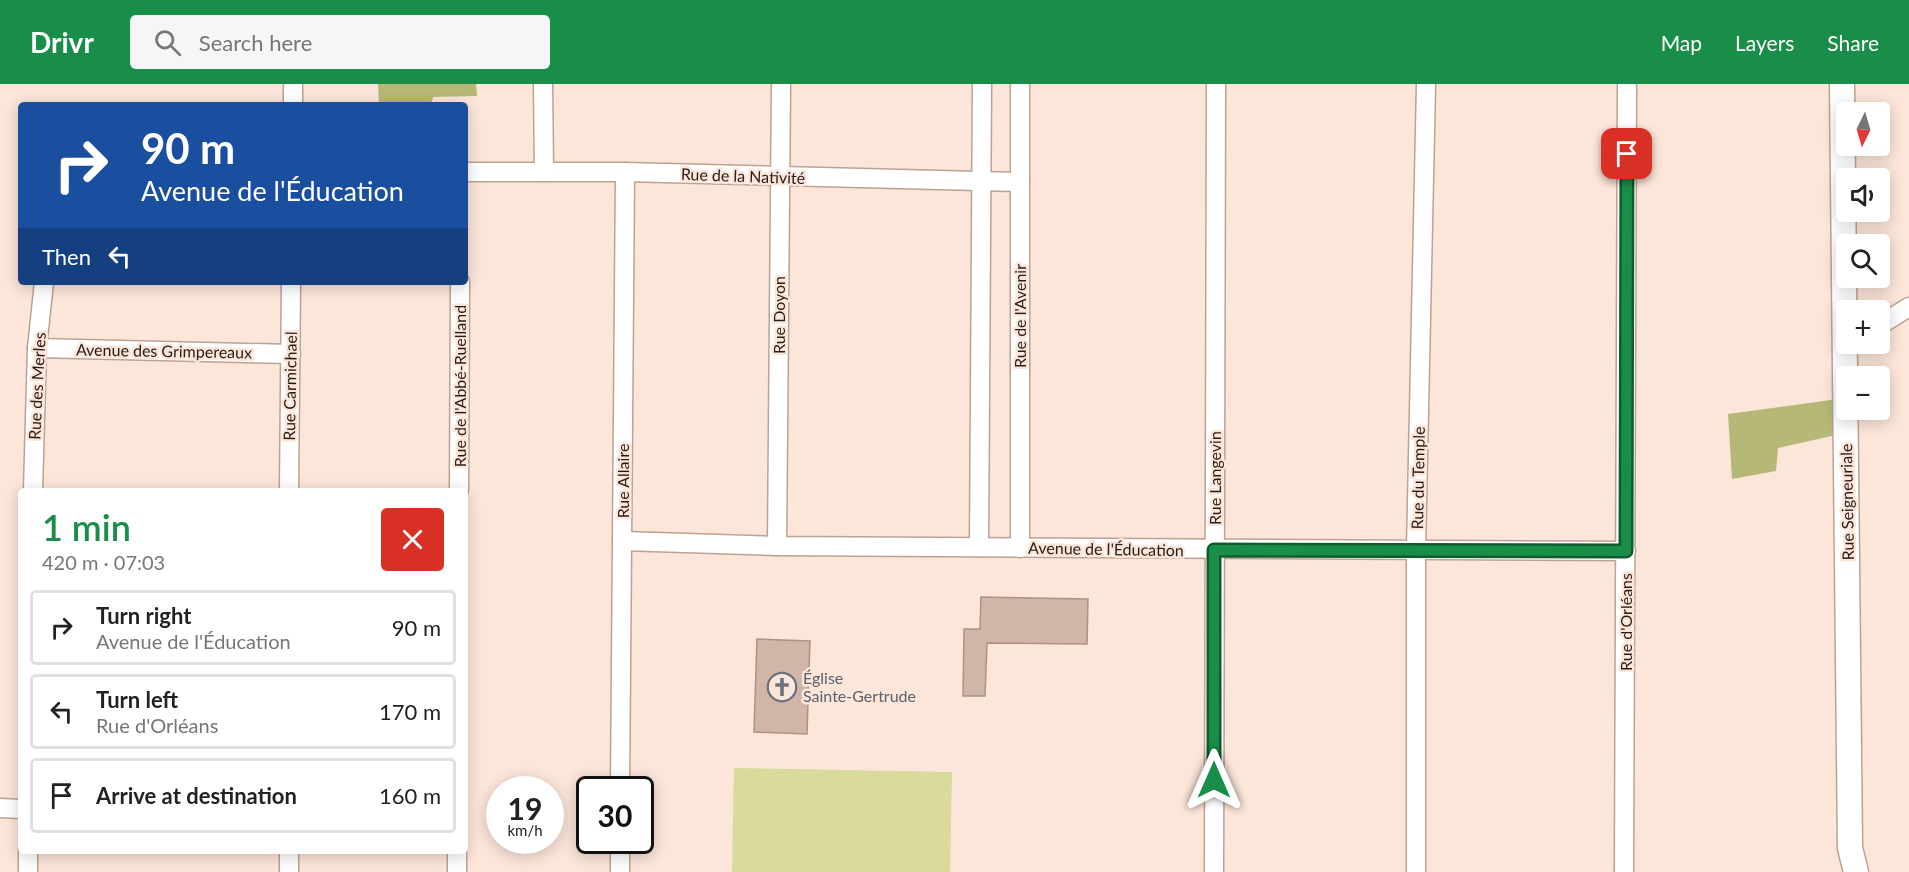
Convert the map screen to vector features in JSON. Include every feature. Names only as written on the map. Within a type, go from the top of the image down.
[{"type":"street","points":[[293,84],[293,102]]},
{"type":"street","points":[[543,84],[544,172]]},
{"type":"street","name":"Rue Doyon","points":[[777,546],[782,84]]},
{"type":"street","points":[[979,547],[982,84]]},
{"type":"street","name":"Rue de l'Avenir","points":[[1020,84],[1020,548]]},
{"type":"street","name":"Rue Langevin","points":[[1214,872],[1216,84]]},
{"type":"street","name":"Rue du Temple","points":[[1416,872],[1416,550],[1426,84]]},
{"type":"street","name":"Rue d'Orléans","points":[[1624,872],[1628,84]]},
{"type":"street","name":"Rue Seigneuriale","points":[[1842,84],[1846,300]]},
{"type":"street","name":"Rue de la Nativité","points":[[468,172],[625,172],[780,178],[1020,182]]},
{"type":"street","name":"Rue Allaire","points":[[620,776],[625,172]]},
{"type":"street","name":"Rue des Merles","points":[[33,488],[37,348],[44,285]]},
{"type":"street","name":"Rue Carmichael","points":[[289,488],[291,285]]},
{"type":"street","name":"Rue de l'Abbé-Ruelland","points":[[459,488],[460,285]]},
{"type":"street","points":[[1890,319],[1909,307]]},
{"type":"street","name":"Avenue des Grimpereaux","points":[[37,348],[291,354]]},
{"type":"street","name":"Rue Seigneuriale","points":[[1847,354],[1849,872]]},
{"type":"street","name":"Avenue de l'Éducation","points":[[622,541],[777,546],[1626,551]]},
{"type":"street","points":[[0,808],[18,809]]},
{"type":"street","name":"Rue Seigneuriale","points":[[1850,848],[1856,872]]},
{"type":"street","points":[[28,854],[28,872]]},
{"type":"street","points":[[289,854],[289,872]]},
{"type":"street","points":[[457,854],[457,872]]},
{"type":"street","points":[[620,854],[620,872]]},
{"type":"green space","points":[[378,84],[476,84],[477,96],[433,97],[432,102],[379,102]]},
{"type":"green space","points":[[1836,399],[1836,435],[1778,448],[1776,471],[1732,479],[1728,414]]},
{"type":"green space","points":[[734,768],[952,772],[950,872],[732,872]]},
{"type":"building","points":[[981,597],[1088,599],[1087,644],[987,643],[985,696],[963,696],[964,629],[980,629]]},
{"type":"building","name":"Église Sainte-Gertrude","points":[[757,639],[810,641],[807,734],[754,732]]},
{"type":"place","name":"Église Sainte-Gertrude","points":[[782,687]]},
{"type":"route","points":[[1214,780],[1214,550],[1626,551],[1627,154]]}]
